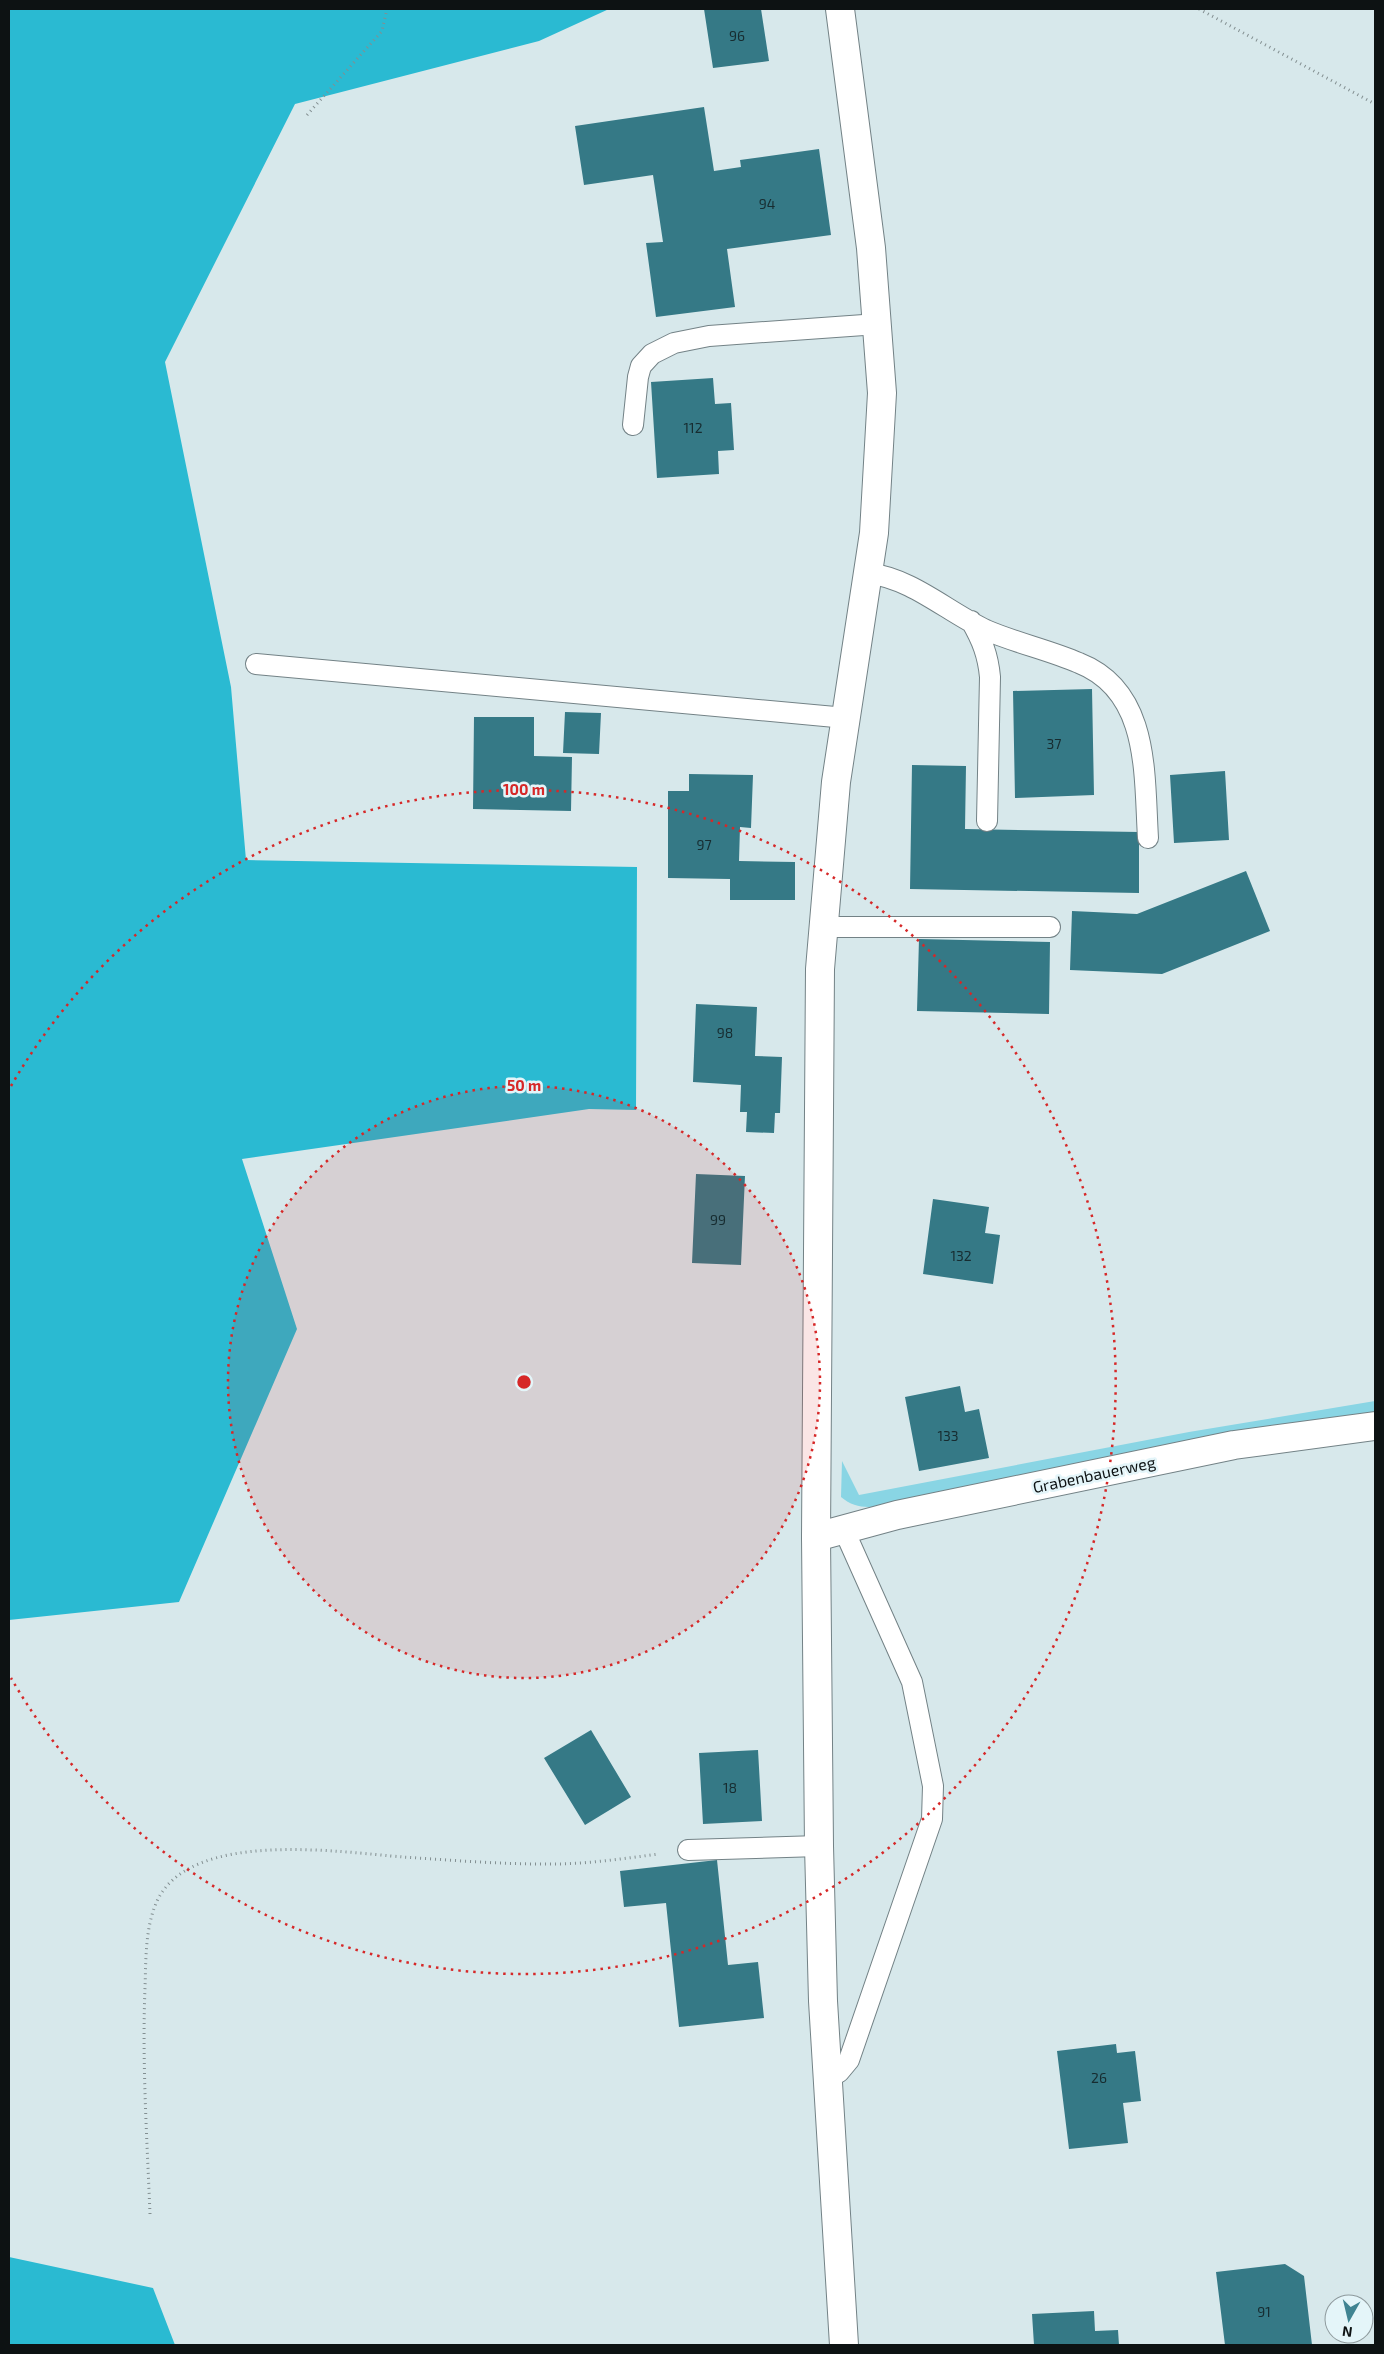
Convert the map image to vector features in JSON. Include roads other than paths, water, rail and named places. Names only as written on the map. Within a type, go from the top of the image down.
[{"type":"street","points":[[840,9],[878,324],[882,393],[874,533],[833,811],[823,927],[820,989],[816,1537],[819,1846],[827,2079],[844,2345]]},
{"type":"street","name":"Grabenbauerweg","points":[[816,1537],[897,1515],[1234,1445],[1375,1426]]},
{"type":"lane","points":[[633,425],[641,366],[652,354],[662,348],[686,340],[709,336],[878,324]]},
{"type":"lane","points":[[868,573],[883,575],[904,583],[971,621],[1001,635],[1081,663],[1104,676],[1120,691],[1130,711],[1139,738],[1143,760],[1148,838]]},
{"type":"lane","points":[[971,621],[984,642],[990,677],[987,821]]},
{"type":"lane","points":[[256,664],[846,718]]},
{"type":"lane","points":[[823,927],[1050,927]]},
{"type":"lane","points":[[827,2079],[839,2072],[849,2060],[932,1819],[934,1803],[933,1786],[912,1682],[844,1530]]},
{"type":"lane","points":[[688,1850],[819,1846]]}]
